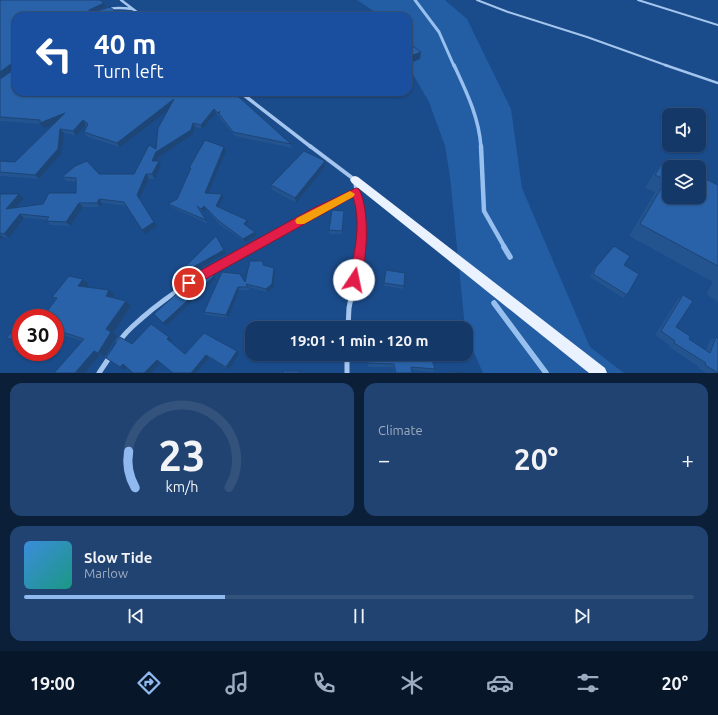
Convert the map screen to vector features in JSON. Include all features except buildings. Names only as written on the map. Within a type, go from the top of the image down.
[{"type":"main road","points":[[355,186],[600,373]]},
{"type":"street","points":[[121,0],[137,12]]},
{"type":"street","points":[[98,12],[102,9],[113,6],[133,9]]},
{"type":"street","points":[[245,96],[355,186],[360,204],[362,239],[349,308],[348,321]]},
{"type":"street","points":[[99,373],[125,333],[159,303],[189,283],[315,212],[355,186]]},
{"type":"street","points":[[347,361],[347,373]]},
{"type":"lane","points":[[477,0],[508,12],[587,37],[718,83]]},
{"type":"lane","points":[[638,0],[718,25]]},
{"type":"shaded area","points":[[357,0],[445,0],[467,19],[511,109],[522,188],[590,347],[624,373],[483,373],[473,351],[473,321],[464,321],[450,177],[445,146],[429,102],[412,73],[412,12],[375,12]]},
{"type":"waterway","points":[[415,0],[439,32],[454,66]]},
{"type":"waterway","points":[[454,65],[475,115],[481,147]]},
{"type":"waterway","points":[[481,146],[484,211],[505,248]]},
{"type":"waterway","points":[[504,247],[510,257]]},
{"type":"waterway","points":[[494,303],[546,373]]},
{"type":"slow traffic","points":[[300,221],[350,194]]},
{"type":"route","points":[[189,283],[245,253],[315,212],[356,192],[360,204],[362,239],[354,280]]}]
